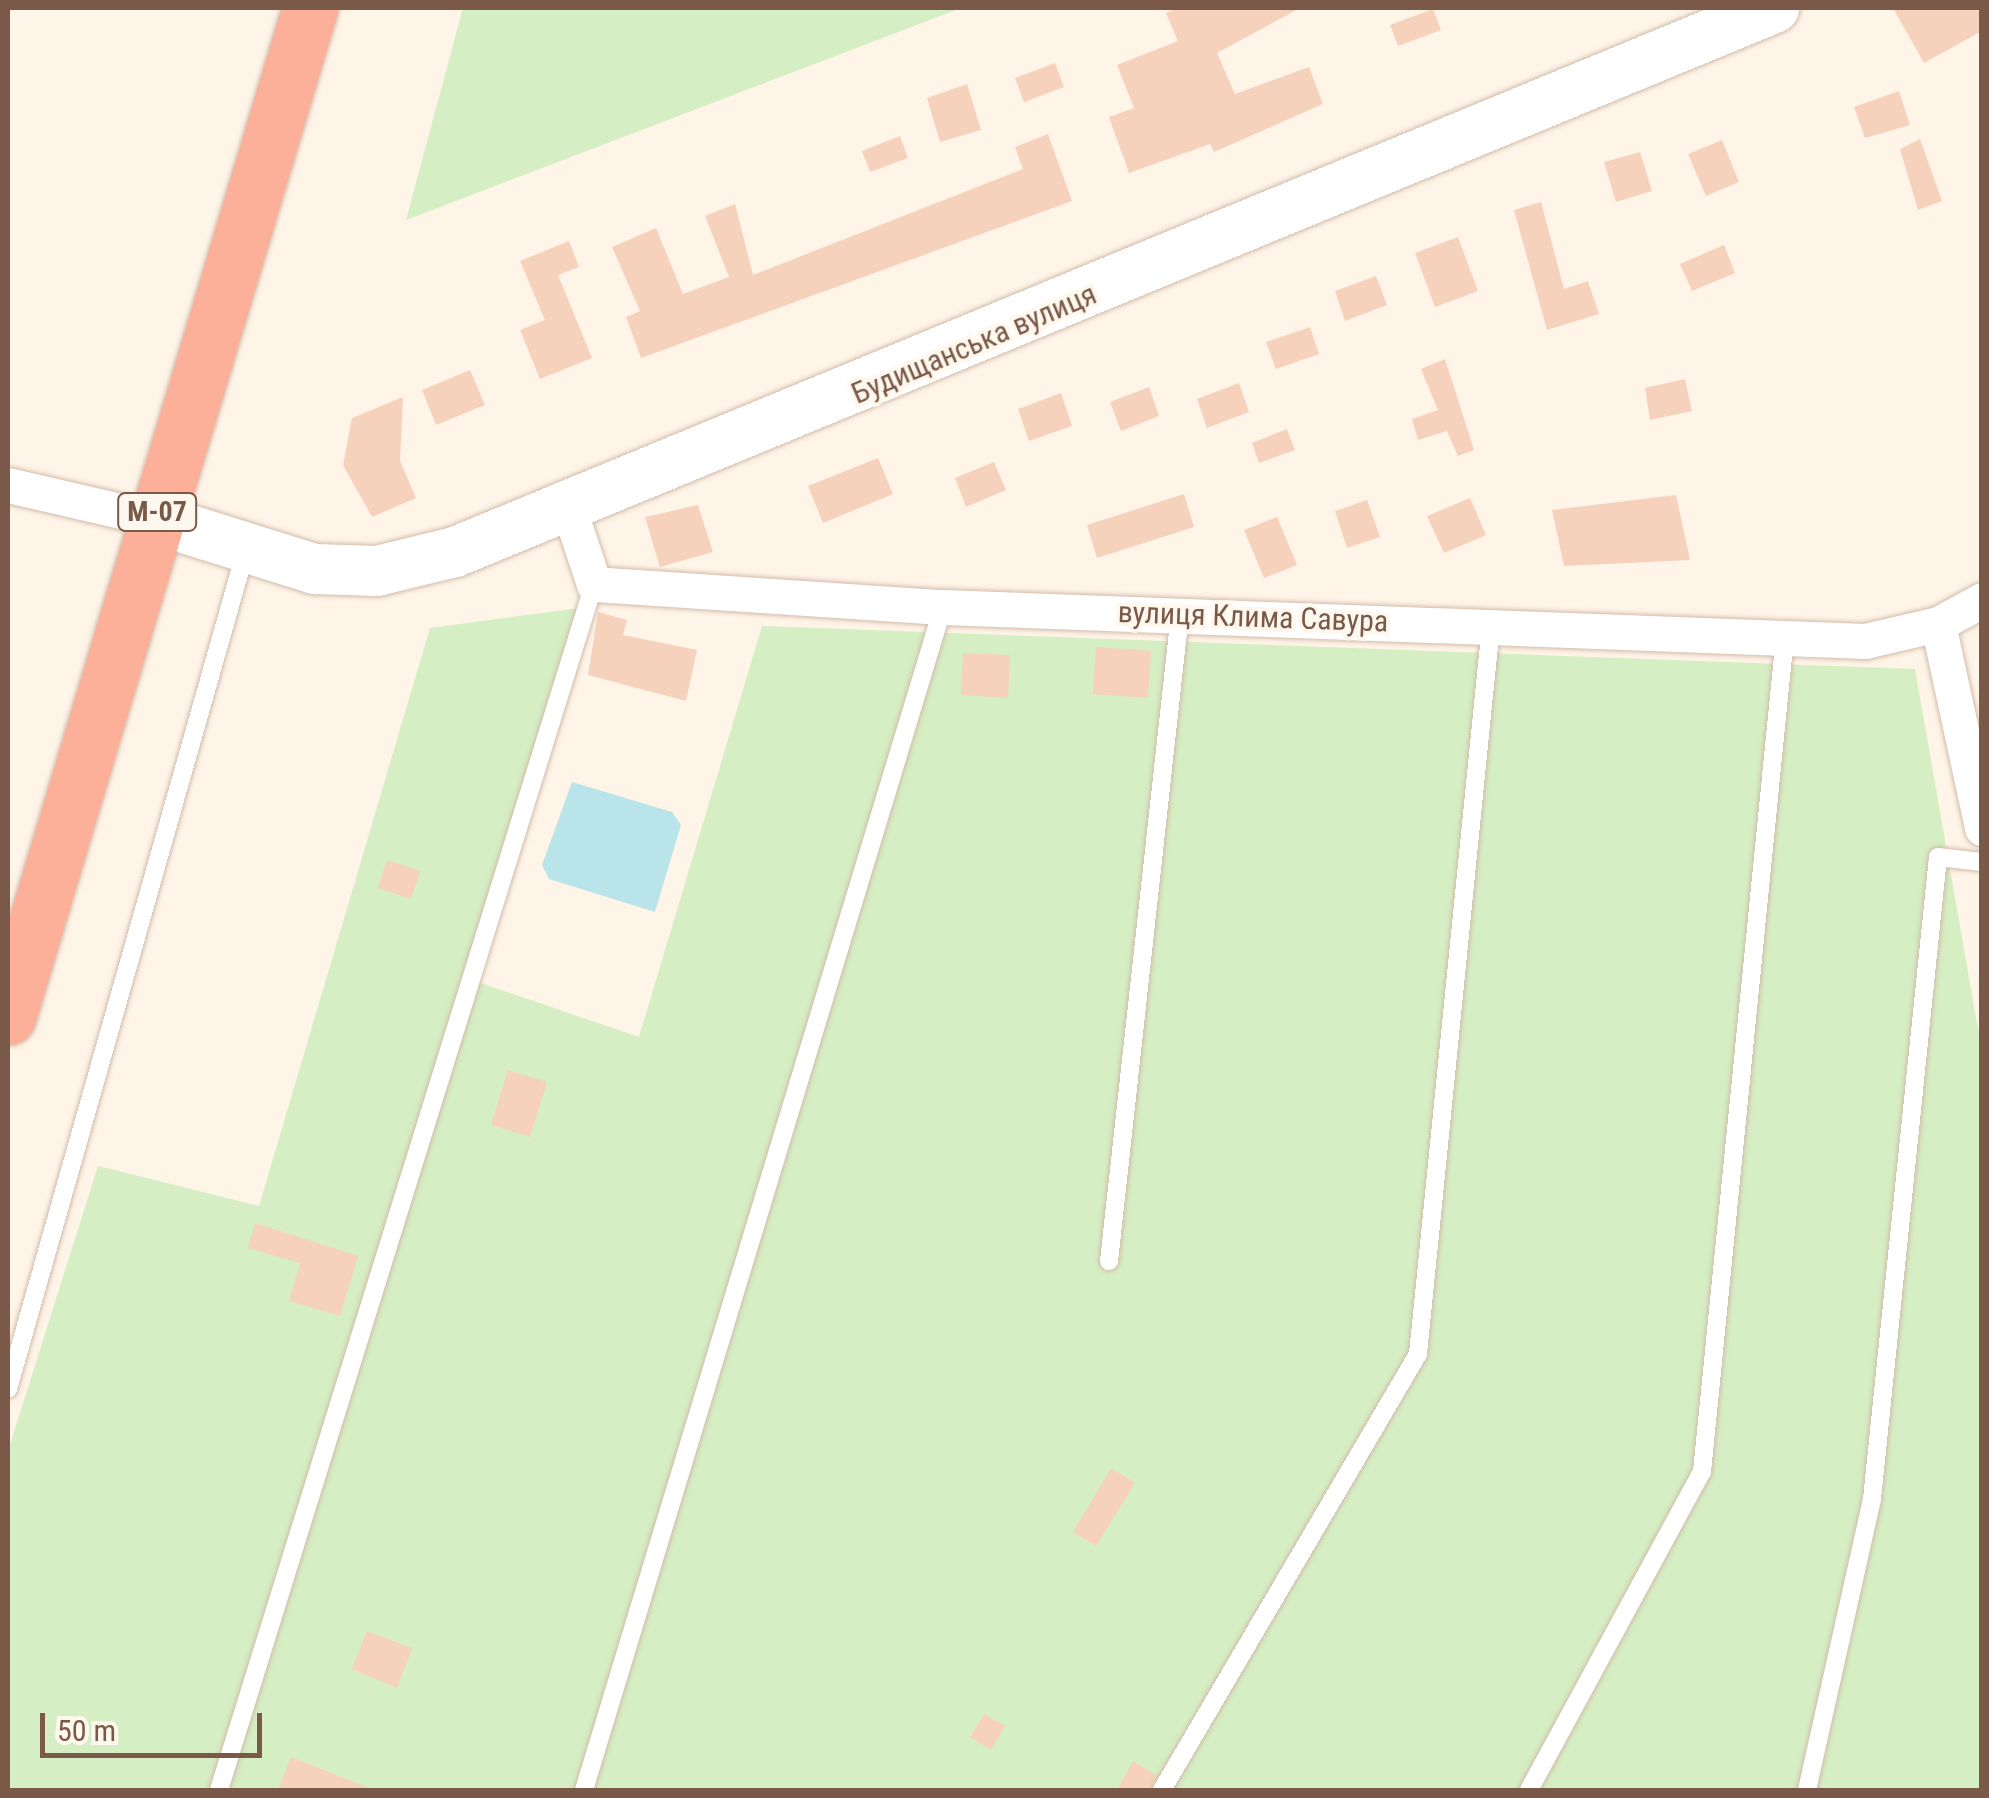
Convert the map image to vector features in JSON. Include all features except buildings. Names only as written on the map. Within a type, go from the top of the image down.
[{"type":"highway","name":"М-07","points":[[10,999],[310,8]]},
{"type":"street","name":"Будищанська вулиця","points":[[155,519],[315,568],[378,571],[570,512],[1774,8]]},
{"type":"street","points":[[8,485],[155,519]]},
{"type":"street","points":[[570,512],[594,584]]},
{"type":"street","name":"вулиця Клима Савура","points":[[594,584],[942,607],[1866,640],[1938,624],[1982,600]]},
{"type":"street","points":[[1938,624],[1982,828]]},
{"type":"lane","points":[[8,1389],[246,546]]},
{"type":"lane","points":[[219,1790],[594,584]]},
{"type":"lane","points":[[584,1790],[942,607]]},
{"type":"lane","points":[[1109,1262],[1180,614]]},
{"type":"lane","points":[[1162,1790],[1418,1354],[1490,625]]},
{"type":"lane","points":[[1529,1790],[1702,1472],[1784,636]]},
{"type":"lane","points":[[1807,1790],[1872,1500],[1938,857],[1982,862]]},
{"type":"green space","points":[[463,8],[961,8],[406,220]]},
{"type":"green space","points":[[580,608],[463,977],[639,1037],[762,626],[1915,669],[1981,1046],[1981,1790],[8,1790],[8,1451],[98,1166],[259,1206],[430,628]]},
{"type":"water","points":[[572,782],[672,812],[681,825],[655,912],[549,879],[542,865]]}]
